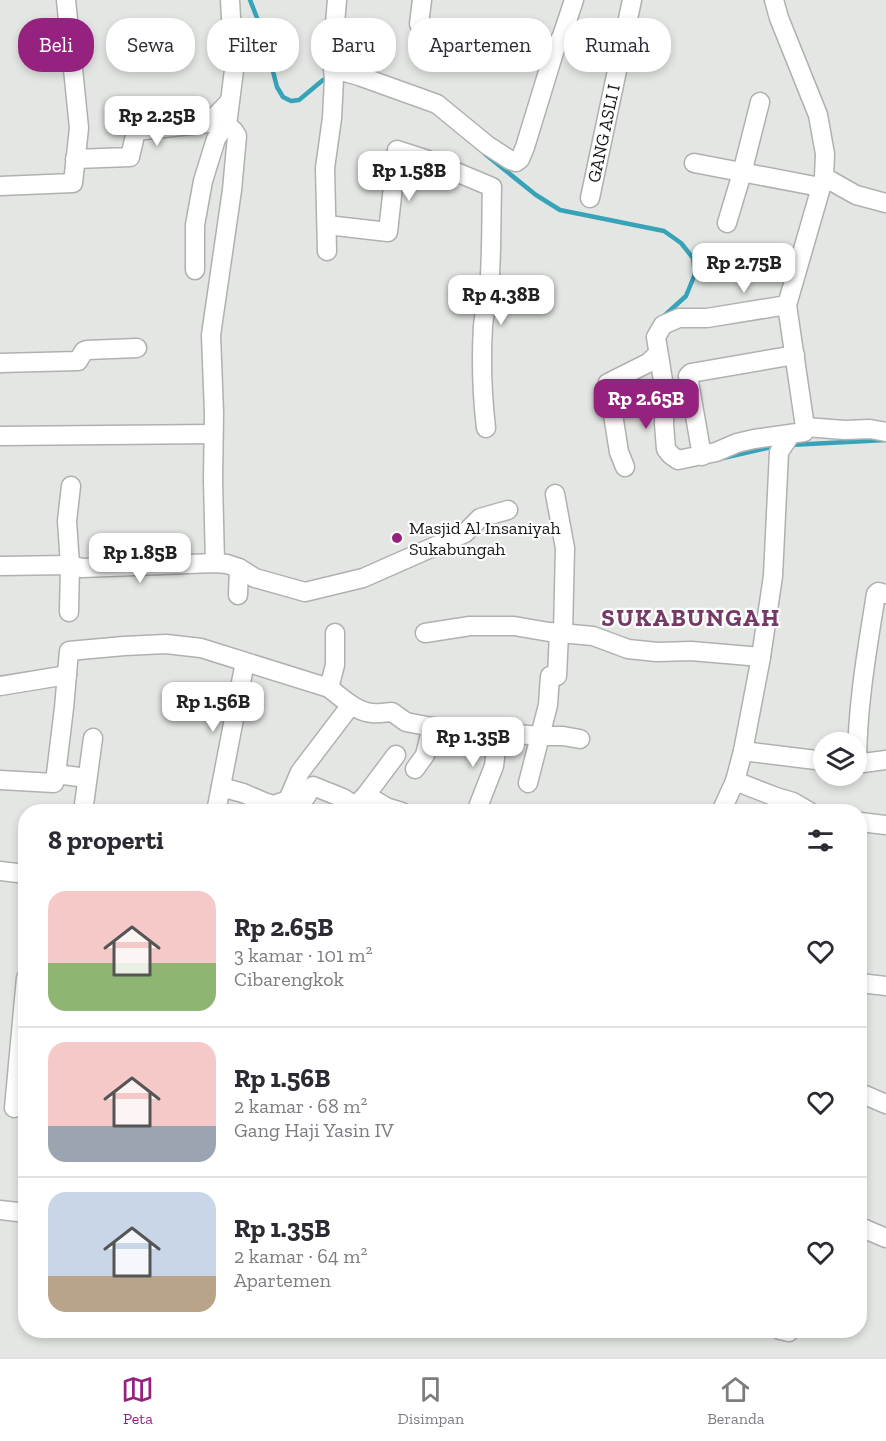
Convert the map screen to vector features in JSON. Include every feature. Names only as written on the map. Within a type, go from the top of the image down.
[{"type":"street","points":[[0,186],[73,183],[79,128],[66,0]]},
{"type":"street","points":[[195,270],[195,225],[203,181],[216,139],[227,125],[234,70],[230,0]]},
{"type":"street","points":[[327,251],[326,168],[332,118],[334,74],[332,59],[336,0]]},
{"type":"street","points":[[420,18],[422,0]]},
{"type":"street","points":[[334,74],[359,76],[436,104],[487,145],[516,162],[520,159],[525,147],[555,49],[562,36],[574,0]]},
{"type":"street","name":"GANG ASLI I","points":[[590,198],[632,0]]},
{"type":"street","points":[[725,804],[735,781],[743,751],[761,657],[773,576],[779,452],[798,430],[795,355],[787,305],[822,182],[825,154],[818,115],[774,0]]},
{"type":"street","points":[[75,159],[130,157],[136,132],[209,123],[230,101]]},
{"type":"street","points":[[727,223],[760,102]]},
{"type":"street","points":[[215,562],[211,335],[232,190],[237,136],[227,125]]},
{"type":"street","points":[[327,225],[388,232],[397,150],[492,186],[491,265],[483,324],[482,396],[486,428]]},
{"type":"street","points":[[694,163],[742,173],[822,182],[886,203]]},
{"type":"street","points":[[625,468],[619,452],[608,383],[653,350],[663,325],[679,318],[707,318],[787,305]]},
{"type":"street","points":[[0,363],[78,361],[87,350],[137,348]]},
{"type":"street","points":[[653,350],[661,363],[665,393],[666,449],[678,460],[716,452],[737,443],[798,430],[870,429],[886,432]]},
{"type":"street","points":[[702,456],[688,376],[691,373],[795,355]]},
{"type":"street","points":[[0,436],[213,434]]},
{"type":"street","points":[[69,612],[70,565],[66,521],[71,486]]},
{"type":"street","points":[[528,783],[548,705],[550,675],[557,676],[565,548],[555,494]]},
{"type":"street","points":[[0,566],[70,565],[82,568],[215,562],[239,568],[255,578],[304,592],[363,578],[465,533],[480,518],[508,510]]},
{"type":"street","points":[[238,595],[239,568]]},
{"type":"street","points":[[857,732],[867,647],[877,593],[886,594]]},
{"type":"street","points":[[426,633],[471,626],[514,626],[593,636],[628,649],[761,657]]},
{"type":"street","points":[[329,688],[334,665],[335,633]]},
{"type":"street","points":[[0,780],[54,783],[69,651],[124,646],[166,644],[201,648],[329,688],[351,705],[367,712],[395,713],[406,722],[432,727],[563,736],[580,740]]},
{"type":"street","points":[[217,804],[245,662]]},
{"type":"street","points":[[0,686],[67,675]]},
{"type":"street","points":[[298,804],[300,772],[351,705]]},
{"type":"street","points":[[415,770],[425,755],[432,727]]},
{"type":"street","points":[[480,804],[494,766],[498,733]]},
{"type":"street","points":[[84,804],[93,738]]},
{"type":"street","points":[[743,751],[813,759]]},
{"type":"street","points":[[357,804],[396,755]]},
{"type":"street","points":[[867,763],[886,760]]},
{"type":"street","points":[[56,774],[87,778]]},
{"type":"street","points":[[735,781],[796,804]]},
{"type":"street","points":[[298,804],[313,786],[344,798],[352,804]]},
{"type":"street","points":[[220,787],[271,804]]},
{"type":"street","points":[[366,795],[381,804]]},
{"type":"street","points":[[867,823],[886,825]]},
{"type":"street","points":[[0,871],[18,873]]},
{"type":"street","points":[[867,984],[886,986]]},
{"type":"street","points":[[14,1108],[18,1065]]},
{"type":"street","points":[[867,1096],[886,1104]]},
{"type":"street","points":[[0,1210],[18,1212]]},
{"type":"street","points":[[867,1230],[886,1238]]},
{"type":"waterway","points":[[250,0],[263,33],[277,87],[283,97],[291,101],[299,100],[323,80],[331,77]]},
{"type":"waterway","points":[[485,154],[536,195],[560,210],[664,231],[681,243],[693,258],[695,274],[686,296],[664,316]]},
{"type":"waterway","points":[[790,445],[886,440]]},
{"type":"waterway","points":[[723,458],[776,446]]},
{"type":"place","name":"Masjid Al Insaniyah Sukabungah","points":[[397,538]]},
{"type":"district","name":"SUKABUNGAH","points":[[691,617]]}]
